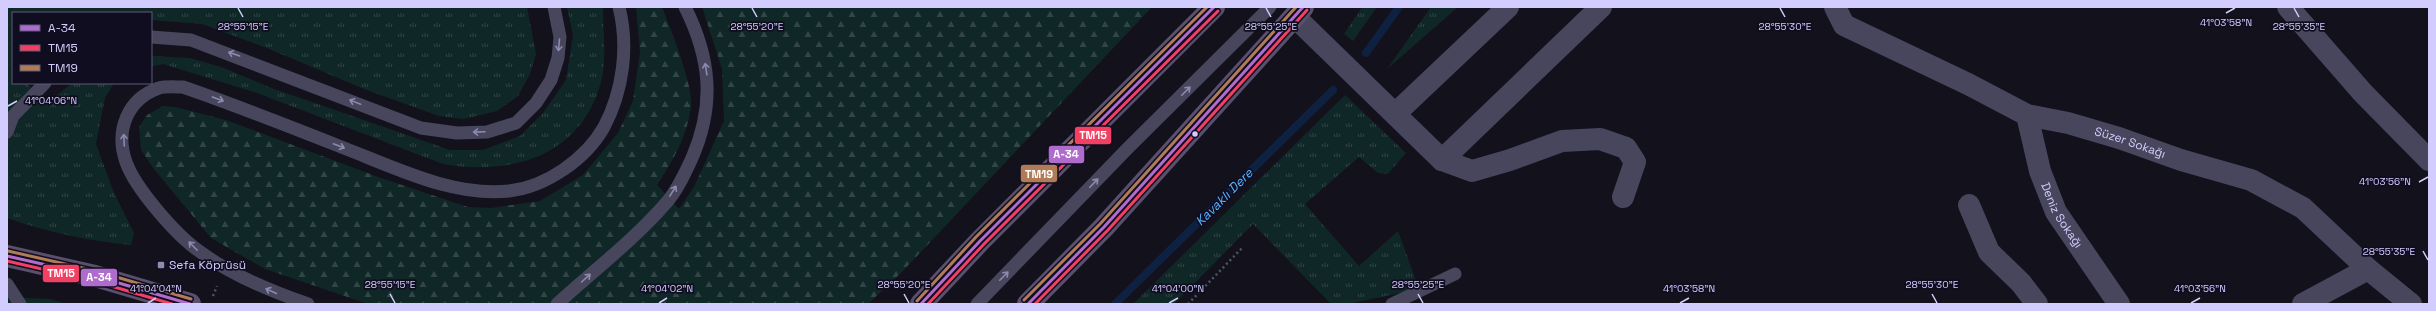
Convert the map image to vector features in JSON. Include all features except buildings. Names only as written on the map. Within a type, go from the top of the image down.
[{"type":"main road","points":[[921,304],[980,241],[1214,7]]},
{"type":"main road","points":[[1028,304],[1104,227],[1299,12]]},
{"type":"main road","points":[[7,256],[95,276],[190,304]]},
{"type":"main road","points":[[7,271],[26,269],[95,276]]},
{"type":"street","points":[[1396,113],[1508,7]]},
{"type":"street","points":[[1442,160],[1601,7]]},
{"type":"street","name":"Süzer Sokağı","points":[[1835,7],[1844,25],[1968,84],[2027,116],[2068,123],[2119,138],[2181,160],[2251,180],[2303,208],[2368,269],[2411,304]]},
{"type":"street","points":[[2288,7],[2363,93],[2429,160]]},
{"type":"street","points":[[1299,12],[1332,55],[1396,113],[1442,160],[1472,171],[1510,160],[1562,141],[1600,139],[1626,148],[1635,162],[1623,197]]},
{"type":"street","name":"Deniz Sokağı","points":[[2027,116],[2040,170],[2056,212],[2119,304]]},
{"type":"street","points":[[1969,205],[1990,252],[2021,283],[2037,304]]},
{"type":"street","points":[[2303,304],[2368,269]]},
{"type":"lane","points":[[152,37],[191,40],[421,128],[457,133],[487,132],[516,123],[536,103],[551,80],[558,58],[560,36],[554,7]]},
{"type":"lane","points":[[308,304],[281,295],[224,268],[197,250],[143,192],[126,162],[122,137],[127,112],[142,96],[160,88],[183,87],[411,174],[461,189],[510,191],[542,181],[570,165],[598,138],[614,108],[623,71],[623,41],[619,7]]},
{"type":"lane","points":[[557,304],[667,202],[686,170],[706,120],[707,74],[703,53],[685,7]]},
{"type":"lane","points":[[977,304],[1128,148],[1270,7]]},
{"type":"lane","points":[[7,132],[13,116],[44,84]]},
{"type":"lane","points":[[1392,304],[1455,274]]},
{"type":"lane","points":[[7,284],[20,304]]},
{"type":"path","points":[[1188,304],[1242,248]]},
{"type":"green space","points":[[7,7],[527,7],[536,54],[530,74],[518,96],[497,111],[464,119],[439,116],[364,89],[267,48],[202,24],[152,20],[152,12],[12,12],[12,84],[27,84],[47,103],[71,84],[113,84],[105,98],[96,144],[114,193],[134,233],[131,245],[68,235],[37,228],[7,218]]},
{"type":"green space","points":[[567,7],[602,7],[604,65],[601,82],[591,107],[578,128],[560,144],[540,155],[518,163],[494,167],[469,167],[443,164],[257,93],[163,64],[152,67],[152,56],[190,58],[224,68],[269,87],[450,150],[483,150],[520,136],[543,113],[566,80],[573,35]]},
{"type":"green space","points":[[636,7],[662,7],[681,57],[689,85],[691,107],[683,138],[674,157],[657,185],[679,209],[694,187],[724,121],[722,69],[702,7],[1152,7],[900,274],[868,304],[368,304],[265,269],[211,238],[154,169],[141,150],[139,127],[147,115],[163,106],[175,107],[226,120],[381,178],[468,207],[491,208],[540,201],[583,175],[618,133],[633,101],[640,52]]},
{"type":"green space","points":[[1362,7],[1377,7],[1353,41],[1344,34]]},
{"type":"green space","points":[[1431,7],[1458,7],[1387,69]]},
{"type":"green space","points":[[1345,95],[1406,153],[1388,174],[1378,173],[1359,157],[1305,204],[1359,266],[1398,231],[1419,289],[1348,304],[1331,304],[1253,224],[1174,304],[1133,304]]},
{"type":"green space","points":[[7,297],[50,299],[67,304],[7,304]]},
{"type":"waterway","name":"Kavaklı Dere","points":[[1366,53],[1399,7]]},
{"type":"waterway","name":"Kavaklı Dere","points":[[1115,304],[1333,90]]},
{"type":"transit line","name":"TM19","points":[[917,301],[976,237],[1207,7]]},
{"type":"transit line","name":"A-34","points":[[921,304],[980,241],[1214,7]]},
{"type":"transit line","name":"TM19","points":[[1024,300],[1100,224],[1296,7]]},
{"type":"transit line","name":"A-34","points":[[1028,304],[1104,227],[1303,7]]},
{"type":"transit line","name":"TM15","points":[[1035,304],[1108,230],[1307,10]]},
{"type":"transit line","name":"TM15","points":[[928,304],[984,244],[1218,11]]},
{"type":"transit line","name":"TM19","points":[[8,251],[96,271],[191,299]]},
{"type":"transit line","name":"A-34","points":[[7,256],[95,276],[190,304]]},
{"type":"transit line","name":"TM15","points":[[7,261],[94,281],[172,304]]},
{"type":"place","name":"Sefa Köprüsü","points":[[161,265]]}]
